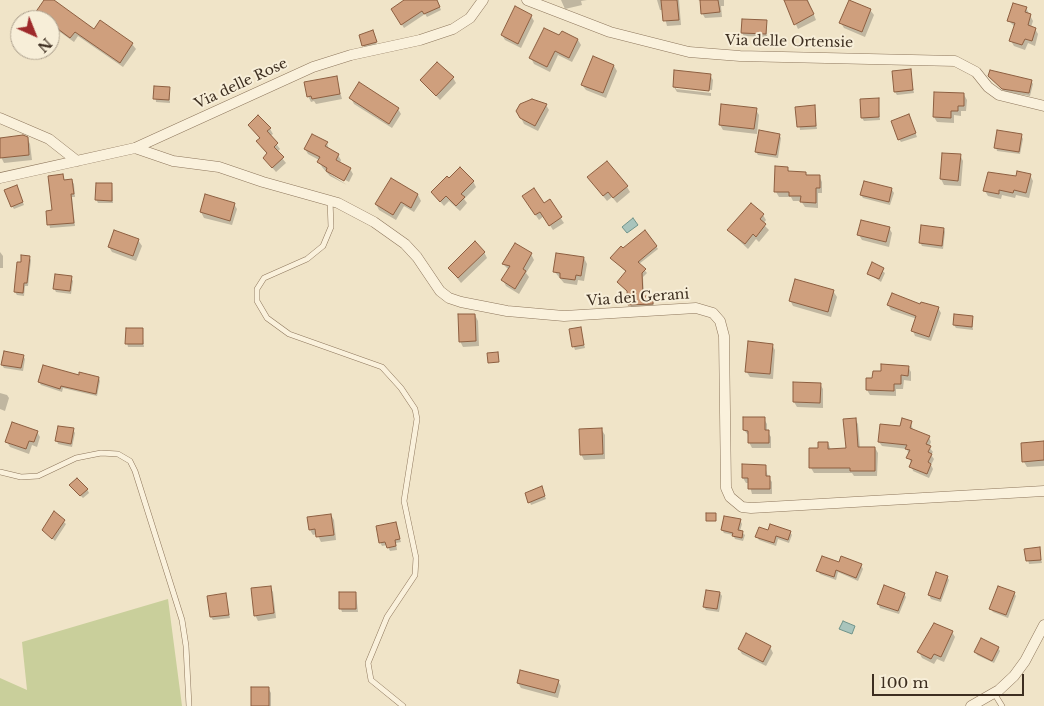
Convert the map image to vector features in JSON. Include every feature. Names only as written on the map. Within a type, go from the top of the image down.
[{"type":"street","name":"Via delle Rose","points":[[0,178],[135,148],[313,67],[352,55],[420,40],[453,29],[470,18],[483,0]]},
{"type":"street","name":"Via delle Ortensie","points":[[527,0],[610,32],[689,52],[732,56],[955,61],[976,72],[988,87],[999,95],[1044,106]]},
{"type":"street","points":[[0,118],[49,138],[77,161]]},
{"type":"street","name":"Via dei Gerani","points":[[135,148],[166,159],[219,167],[263,182],[330,200],[367,218],[405,244],[417,257],[440,291],[457,301],[500,310],[564,316],[689,308],[704,308],[713,313],[722,324],[724,345],[726,488],[730,497],[742,506],[751,508],[1044,491]]},
{"type":"street","points":[[971,706],[1003,687],[1018,670],[1044,625]]},
{"type":"lane","points":[[330,200],[332,227],[323,246],[307,259],[264,278],[257,289],[258,301],[271,322],[289,334],[382,367],[401,388],[415,409],[417,419],[404,501],[416,567],[412,582],[387,616],[368,663],[369,676],[374,684],[403,706]]},
{"type":"lane","points":[[0,472],[31,477],[47,473],[88,454],[111,453],[126,458],[135,470],[183,629],[188,706]]},
{"type":"lane","points":[[994,693],[1002,706]]},
{"type":"green space","points":[[168,599],[182,706],[0,706],[0,678],[27,690],[22,642]]},
{"type":"water","points":[[633,218],[638,225],[627,233],[622,227]]},
{"type":"water","points":[[843,621],[855,626],[852,634],[839,629]]},
{"type":"building","points":[[44,0],[54,0],[94,29],[100,20],[133,43],[120,63],[75,32],[70,38],[60,30],[60,10],[37,10]]},
{"type":"building","points":[[404,0],[437,0],[440,7],[424,14],[422,11],[401,25],[391,9]]},
{"type":"building","points":[[661,0],[677,0],[679,20],[663,21]]},
{"type":"building","points":[[700,0],[718,0],[720,12],[701,14]]},
{"type":"building","points":[[784,0],[807,0],[814,14],[794,25]]},
{"type":"building","points":[[849,0],[871,9],[862,32],[839,23]]},
{"type":"building","points":[[1013,3],[1027,7],[1025,12],[1031,14],[1028,25],[1036,28],[1032,41],[1025,39],[1022,45],[1009,41],[1015,23],[1007,21]]},
{"type":"building","points":[[515,6],[532,15],[518,44],[501,35]]},
{"type":"building","points":[[742,19],[767,20],[766,34],[741,33]]},
{"type":"building","points":[[544,28],[559,35],[562,31],[578,39],[569,58],[555,51],[547,67],[529,58]]},
{"type":"building","points":[[373,30],[377,42],[362,46],[359,35]]},
{"type":"building","points":[[593,56],[614,65],[603,93],[581,85]]},
{"type":"building","points":[[437,62],[454,77],[436,96],[420,80]]},
{"type":"building","points":[[911,69],[913,90],[894,92],[892,71]]},
{"type":"building","points":[[674,70],[711,74],[709,91],[673,87]]},
{"type":"building","points":[[990,70],[1032,80],[1029,93],[1002,89],[988,76]]},
{"type":"building","points":[[337,76],[340,94],[312,99],[311,96],[307,97],[304,82]]},
{"type":"building","points":[[359,82],[399,108],[389,124],[349,98]]},
{"type":"building","points":[[154,86],[170,87],[169,100],[153,99]]},
{"type":"building","points":[[934,92],[964,93],[964,106],[958,106],[958,111],[951,111],[951,118],[933,117]]},
{"type":"building","points":[[879,98],[879,117],[861,118],[860,99]]},
{"type":"building","points":[[532,99],[547,104],[535,126],[520,118],[516,111],[520,104]]},
{"type":"building","points":[[721,104],[757,108],[754,129],[719,125]]},
{"type":"building","points":[[815,105],[816,126],[797,127],[795,107]]},
{"type":"building","points":[[909,114],[916,133],[898,140],[891,121]]},
{"type":"building","points":[[258,115],[271,128],[267,131],[278,143],[274,147],[284,157],[272,168],[263,158],[267,153],[256,141],[260,138],[248,125]]},
{"type":"building","points":[[759,130],[780,134],[776,155],[755,152]]},
{"type":"building","points":[[997,130],[1022,134],[1019,152],[994,148]]},
{"type":"building","points":[[312,134],[328,142],[325,146],[339,154],[336,160],[351,168],[344,181],[326,171],[327,168],[317,162],[320,157],[304,149]]},
{"type":"building","points":[[23,135],[28,137],[29,155],[0,158],[0,138]]},
{"type":"building","points":[[942,153],[961,154],[958,181],[940,179]]},
{"type":"building","points":[[607,161],[628,186],[613,198],[608,192],[603,196],[587,177]]},
{"type":"building","points":[[775,166],[788,167],[788,171],[806,172],[806,175],[820,175],[820,188],[816,188],[816,203],[800,202],[801,196],[789,196],[789,192],[774,192]]},
{"type":"building","points":[[460,167],[474,181],[461,194],[465,197],[456,206],[446,196],[440,202],[431,192],[447,176],[449,178]]},
{"type":"building","points":[[1017,171],[1031,174],[1026,193],[1014,190],[1013,193],[999,190],[999,194],[983,191],[988,172],[1016,176]]},
{"type":"building","points":[[63,174],[64,180],[72,179],[74,194],[71,194],[74,223],[47,225],[46,211],[52,210],[48,176]]},
{"type":"building","points":[[391,178],[418,194],[411,208],[401,202],[393,215],[375,204]]},
{"type":"building","points":[[864,181],[892,188],[889,202],[860,195]]},
{"type":"building","points":[[96,183],[112,183],[112,201],[95,200]]},
{"type":"building","points":[[17,185],[23,202],[11,207],[4,190]]},
{"type":"building","points":[[534,188],[544,203],[550,199],[562,217],[549,226],[540,212],[535,215],[522,196]]},
{"type":"building","points":[[205,194],[235,203],[230,221],[200,212]]},
{"type":"building","points":[[751,203],[764,214],[760,219],[766,224],[756,237],[753,234],[745,244],[727,230]]},
{"type":"building","points":[[861,220],[890,227],[886,242],[857,235]]},
{"type":"building","points":[[921,225],[944,228],[942,246],[919,243]]},
{"type":"building","points":[[114,230],[139,239],[133,256],[108,247]]},
{"type":"building","points":[[645,230],[657,246],[638,262],[646,269],[642,273],[643,296],[653,296],[653,304],[628,305],[627,291],[617,282],[626,271],[610,258],[621,246],[623,248]]},
{"type":"building","points":[[475,241],[485,252],[458,278],[448,268]]},
{"type":"building","points":[[515,243],[532,253],[523,269],[526,271],[515,289],[501,280],[510,266],[502,264]]},
{"type":"building","points":[[556,253],[584,257],[581,276],[576,275],[575,280],[560,278],[560,273],[553,272]]},
{"type":"building","points":[[21,255],[30,256],[27,283],[24,283],[23,293],[14,292],[17,262],[21,262]]},
{"type":"building","points":[[872,262],[884,268],[879,279],[867,274]]},
{"type":"building","points":[[55,274],[72,276],[70,291],[53,289]]},
{"type":"building","points":[[795,279],[834,290],[828,312],[789,301]]},
{"type":"building","points":[[892,293],[920,304],[921,302],[939,307],[929,337],[911,331],[916,316],[887,305]]},
{"type":"building","points":[[458,314],[475,314],[476,341],[459,342]]},
{"type":"building","points":[[954,314],[973,316],[972,327],[953,325]]},
{"type":"building","points":[[581,327],[584,345],[572,347],[569,329]]},
{"type":"building","points":[[126,328],[143,328],[143,344],[125,344]]},
{"type":"building","points":[[748,341],[773,344],[770,374],[745,372]]},
{"type":"building","points":[[4,351],[24,355],[21,368],[1,365]]},
{"type":"building","points":[[498,352],[499,362],[488,363],[487,353]]},
{"type":"building","points":[[881,364],[909,366],[908,376],[901,375],[901,384],[894,384],[894,391],[866,390],[866,378],[872,378],[873,371],[881,371]]},
{"type":"building","points":[[43,365],[79,375],[79,372],[99,377],[96,394],[61,386],[60,389],[38,382]]},
{"type":"building","points":[[793,382],[821,383],[820,403],[793,402]]},
{"type":"building","points":[[743,417],[765,417],[765,430],[769,430],[769,443],[748,443],[748,431],[743,430]]},
{"type":"building","points":[[856,418],[858,447],[875,447],[875,471],[850,471],[850,468],[809,468],[809,448],[818,448],[818,442],[828,442],[828,449],[846,448],[843,419]]},
{"type":"building","points":[[902,418],[912,421],[910,428],[930,436],[926,444],[931,446],[928,452],[932,454],[928,462],[931,464],[927,474],[909,467],[912,460],[906,458],[910,450],[905,449],[907,445],[878,442],[880,424],[900,426]]},
{"type":"building","points":[[12,422],[38,431],[34,442],[29,441],[26,449],[5,442]]},
{"type":"building","points":[[58,426],[74,428],[71,444],[55,441]]},
{"type":"building","points":[[602,428],[603,454],[580,455],[579,429]]},
{"type":"building","points":[[1044,441],[1044,460],[1022,462],[1021,443]]},
{"type":"building","points":[[742,464],[766,465],[766,476],[770,476],[770,489],[748,489],[748,478],[742,478]]},
{"type":"building","points":[[77,478],[88,489],[80,496],[69,485]]},
{"type":"building","points":[[542,486],[545,496],[528,503],[525,493]]},
{"type":"building","points":[[54,511],[65,520],[52,539],[42,530]]},
{"type":"building","points":[[706,513],[716,513],[716,521],[706,521]]},
{"type":"building","points":[[331,514],[334,535],[316,537],[315,529],[309,530],[307,517]]},
{"type":"building","points":[[724,516],[741,519],[738,530],[743,531],[742,538],[732,536],[733,533],[721,530]]},
{"type":"building","points":[[396,522],[400,539],[395,540],[396,546],[387,548],[385,542],[379,543],[376,526]]},
{"type":"building","points":[[770,524],[791,531],[788,540],[776,536],[774,543],[755,537],[759,527],[768,530]]},
{"type":"building","points":[[1040,547],[1041,560],[1026,561],[1024,549]]},
{"type":"building","points":[[822,556],[839,562],[841,556],[862,564],[856,578],[836,570],[834,577],[816,571]]},
{"type":"building","points":[[936,572],[948,576],[940,599],[928,595]]},
{"type":"building","points":[[884,585],[905,593],[898,611],[877,604]]},
{"type":"building","points":[[271,586],[274,613],[254,616],[251,588]]},
{"type":"building","points":[[998,586],[1015,592],[1006,615],[989,609]]},
{"type":"building","points":[[706,590],[720,592],[717,609],[703,607]]},
{"type":"building","points":[[339,592],[356,592],[356,609],[339,609]]},
{"type":"building","points":[[226,593],[229,615],[210,617],[207,596]]},
{"type":"building","points":[[934,623],[953,631],[941,657],[934,654],[931,659],[917,652]]},
{"type":"building","points":[[746,633],[771,646],[763,662],[738,649]]},
{"type":"building","points":[[981,638],[999,647],[992,661],[974,652]]},
{"type":"building","points":[[520,670],[559,680],[555,693],[517,683]]},
{"type":"building","points":[[251,687],[269,687],[269,706],[251,706]]}]
